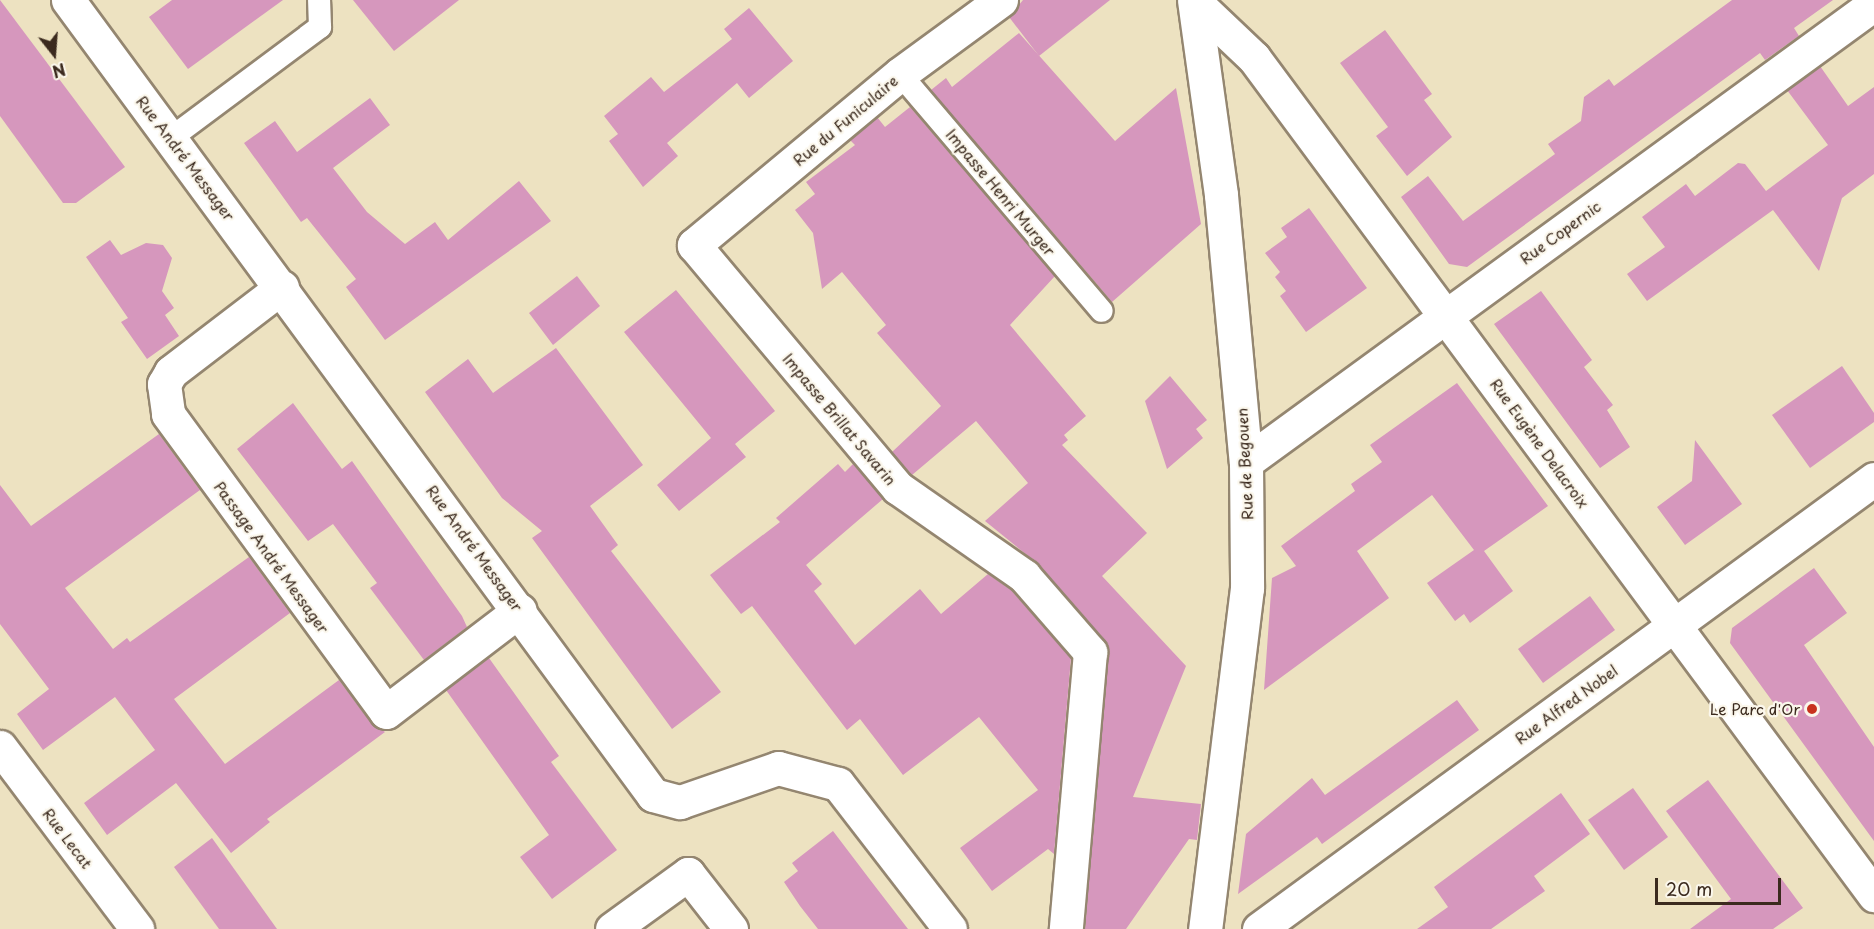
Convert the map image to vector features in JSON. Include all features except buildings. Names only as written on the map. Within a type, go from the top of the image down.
[{"type":"street","name":"Rue André Messager","points":[[68,0],[520,610],[653,795],[680,802],[778,768],[838,784],[950,929]]},
{"type":"street","name":"Rue du Funiculaire","points":[[694,245],[900,74],[1001,0]]},
{"type":"street","name":"Rue Eugène Delacroix","points":[[1197,1],[1254,58],[1447,315],[1874,895]]},
{"type":"street","name":"Rue de Begouen","points":[[1197,1],[1221,195],[1246,462],[1247,588],[1205,929]]},
{"type":"street","name":"Rue Copernic","points":[[1246,462],[1874,4]]},
{"type":"street","name":"Impasse Brillat Savarin","points":[[694,245],[898,488],[1024,576],[1090,652],[1066,929]]},
{"type":"street","name":"Passage André Messager","points":[[282,287],[171,372],[164,384],[168,414],[386,712],[520,610]]},
{"type":"street","name":"Rue Alfred Nobel","points":[[1258,929],[1874,479]]},
{"type":"street","name":"Rue Lecat","points":[[0,747],[137,929]]},
{"type":"street","points":[[612,929],[688,874],[731,929]]},
{"type":"lane","points":[[171,138],[320,27],[319,0]]},
{"type":"lane","name":"Impasse Henri Murger","points":[[900,74],[1102,311]]},
{"type":"place","name":"Le Parc d'Or","points":[[1812,709]]}]
